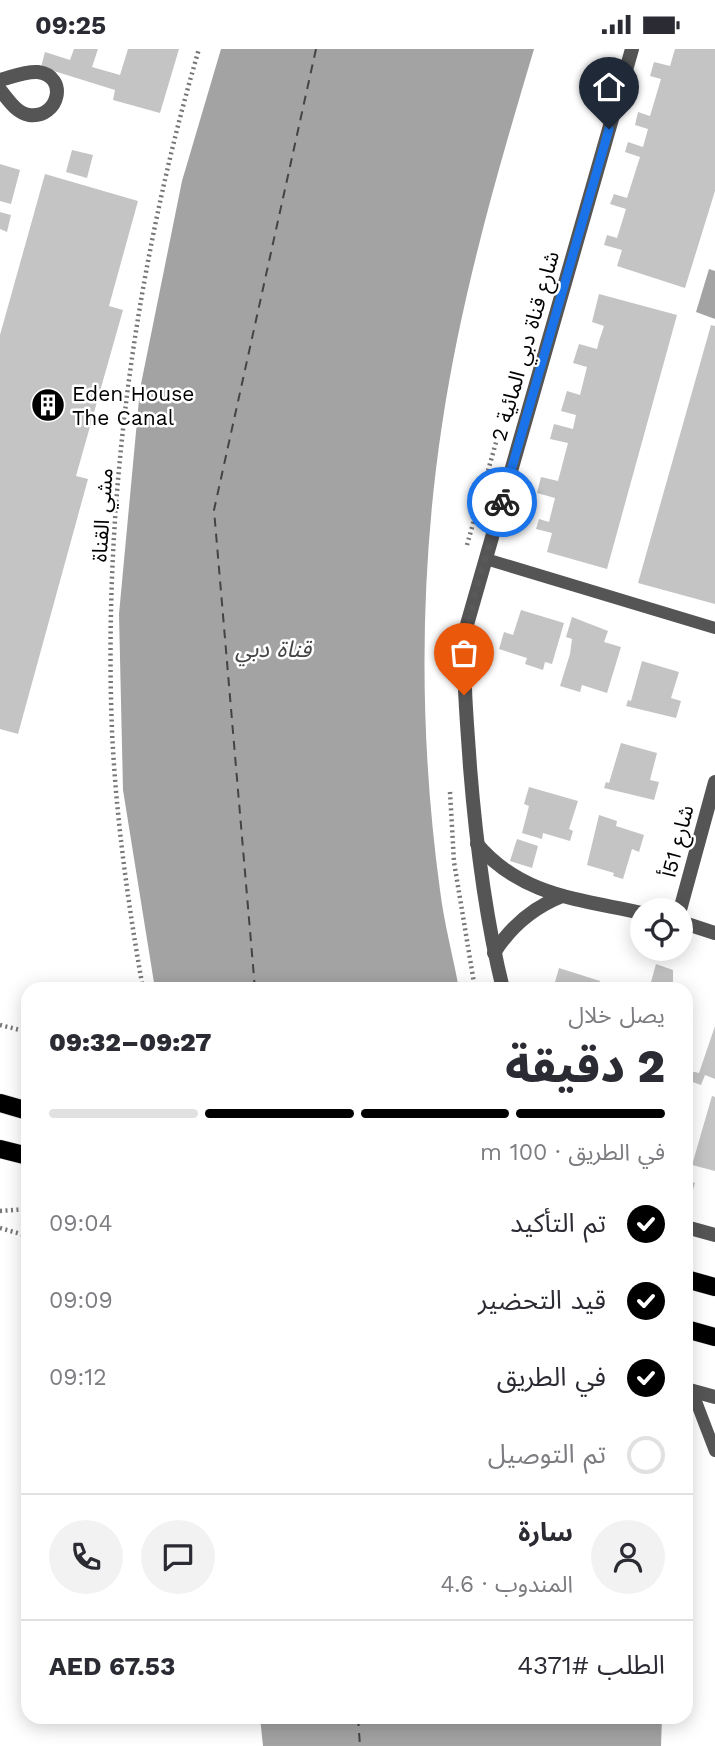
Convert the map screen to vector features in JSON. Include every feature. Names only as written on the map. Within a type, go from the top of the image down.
[{"type":"main road","points":[[0,1103],[21,1109]]},
{"type":"main road","points":[[0,1149],[21,1154]]},
{"type":"main road","points":[[693,1281],[715,1287]]},
{"type":"main road","points":[[693,1331],[715,1337]]},
{"type":"street","name":"شارع قناة دبي المائية 2","points":[[501,982],[476,843],[463,670],[466,628],[632,49]]},
{"type":"street","points":[[0,80],[27,72],[42,73],[52,79],[57,88],[57,99],[52,108],[41,114],[27,115],[16,109],[0,90]]},
{"type":"street","name":"شارع 51أ","points":[[683,898],[715,782]]},
{"type":"street","points":[[476,843],[506,873],[524,884],[630,910]]},
{"type":"street","points":[[494,953],[504,937],[523,918],[563,895]]},
{"type":"street","points":[[693,926],[715,933]]},
{"type":"street","points":[[693,1231],[715,1235]]},
{"type":"street","points":[[693,1391],[715,1397]]},
{"type":"lane","points":[[486,559],[715,628]]},
{"type":"lane","points":[[693,1399],[715,1451]]},
{"type":"path","name":"مشي القناة","points":[[143,982],[128,904],[112,732],[112,587],[122,451],[137,336],[161,200],[199,49]]},
{"type":"path","points":[[0,1024],[21,1031]]},
{"type":"path","points":[[0,1211],[21,1210]]},
{"type":"path","points":[[0,1228],[21,1234]]},
{"type":"water","name":"قناة دبي","points":[[221,49],[534,49],[494,189],[459,330],[442,425],[429,540],[424,657],[428,774],[442,902],[458,982],[154,982],[123,790],[119,614],[140,389],[182,181]]},
{"type":"water","points":[[709,269],[715,271],[715,319],[696,312]]},
{"type":"water","points":[[261,1724],[662,1724],[661,1746],[263,1746]]},
{"type":"building","points":[[74,49],[98,49],[92,67],[120,75],[128,49],[179,49],[160,113],[113,100],[115,90],[41,67],[45,52],[70,60]]},
{"type":"building","points":[[675,49],[715,49],[715,191],[685,288],[617,266],[622,250],[604,245],[607,235],[617,238],[626,209],[610,204],[614,194],[627,198],[640,157],[625,152],[628,142],[643,147],[648,129],[635,125],[638,112],[650,116],[661,79],[650,76],[654,62],[670,66]]},
{"type":"building","points":[[72,150],[93,155],[87,178],[66,172]]},
{"type":"building","points":[[0,164],[20,170],[11,204],[0,201]]},
{"type":"building","name":"Eden House The Canal","points":[[45,174],[138,201],[109,306],[123,310],[76,476],[88,479],[18,734],[0,729],[0,335]]},
{"type":"building","points":[[0,212],[11,215],[7,232],[0,229]]},
{"type":"building","points":[[599,294],[677,315],[607,569],[547,552],[552,533],[536,529],[539,519],[549,522],[555,498],[537,493],[541,477],[558,481],[568,443],[550,439],[554,424],[573,429],[576,415],[561,411],[567,391],[580,395],[587,367],[573,363],[579,344],[597,349],[604,326],[592,322]]},
{"type":"building","points":[[711,325],[715,326],[715,604],[638,583]]},
{"type":"building","points":[[521,610],[564,623],[552,664],[545,662],[543,670],[525,664],[527,658],[499,649],[504,632],[513,635]]},
{"type":"building","points":[[572,617],[608,631],[604,642],[621,647],[607,693],[582,685],[580,692],[560,686],[570,654],[572,639],[566,637]]},
{"type":"building","points":[[642,661],[679,672],[671,698],[681,701],[676,718],[626,706],[628,700],[631,701]]},
{"type":"building","points":[[621,743],[657,753],[650,780],[659,782],[654,800],[604,788],[606,782],[609,783]]},
{"type":"building","points":[[529,787],[578,801],[569,829],[573,831],[570,841],[543,833],[542,839],[522,833],[529,806],[524,804]]},
{"type":"building","points":[[599,815],[617,821],[616,826],[644,835],[639,852],[632,849],[623,879],[613,876],[614,873],[587,865]]},
{"type":"building","points":[[517,839],[538,846],[532,868],[510,861]]},
{"type":"building","points":[[656,964],[673,970],[673,982],[651,982]]},
{"type":"building","points":[[559,968],[600,981],[600,982],[555,982]]},
{"type":"building","points":[[715,1026],[715,1079],[705,1075],[701,1085],[693,1082],[693,1072],[699,1073]]},
{"type":"building","points":[[712,1096],[715,1097],[715,1171],[693,1165]]},
{"type":"ferry route","points":[[254,982],[214,510],[316,49]]},
{"type":"ferry route","points":[[358,1724],[360,1746]]},
{"type":"way so far","points":[[464,695],[466,628],[502,502]]},
{"type":"place","name":"Eden House The Canal","points":[[48,405]]},
{"type":"route","points":[[502,502],[609,129]]}]
